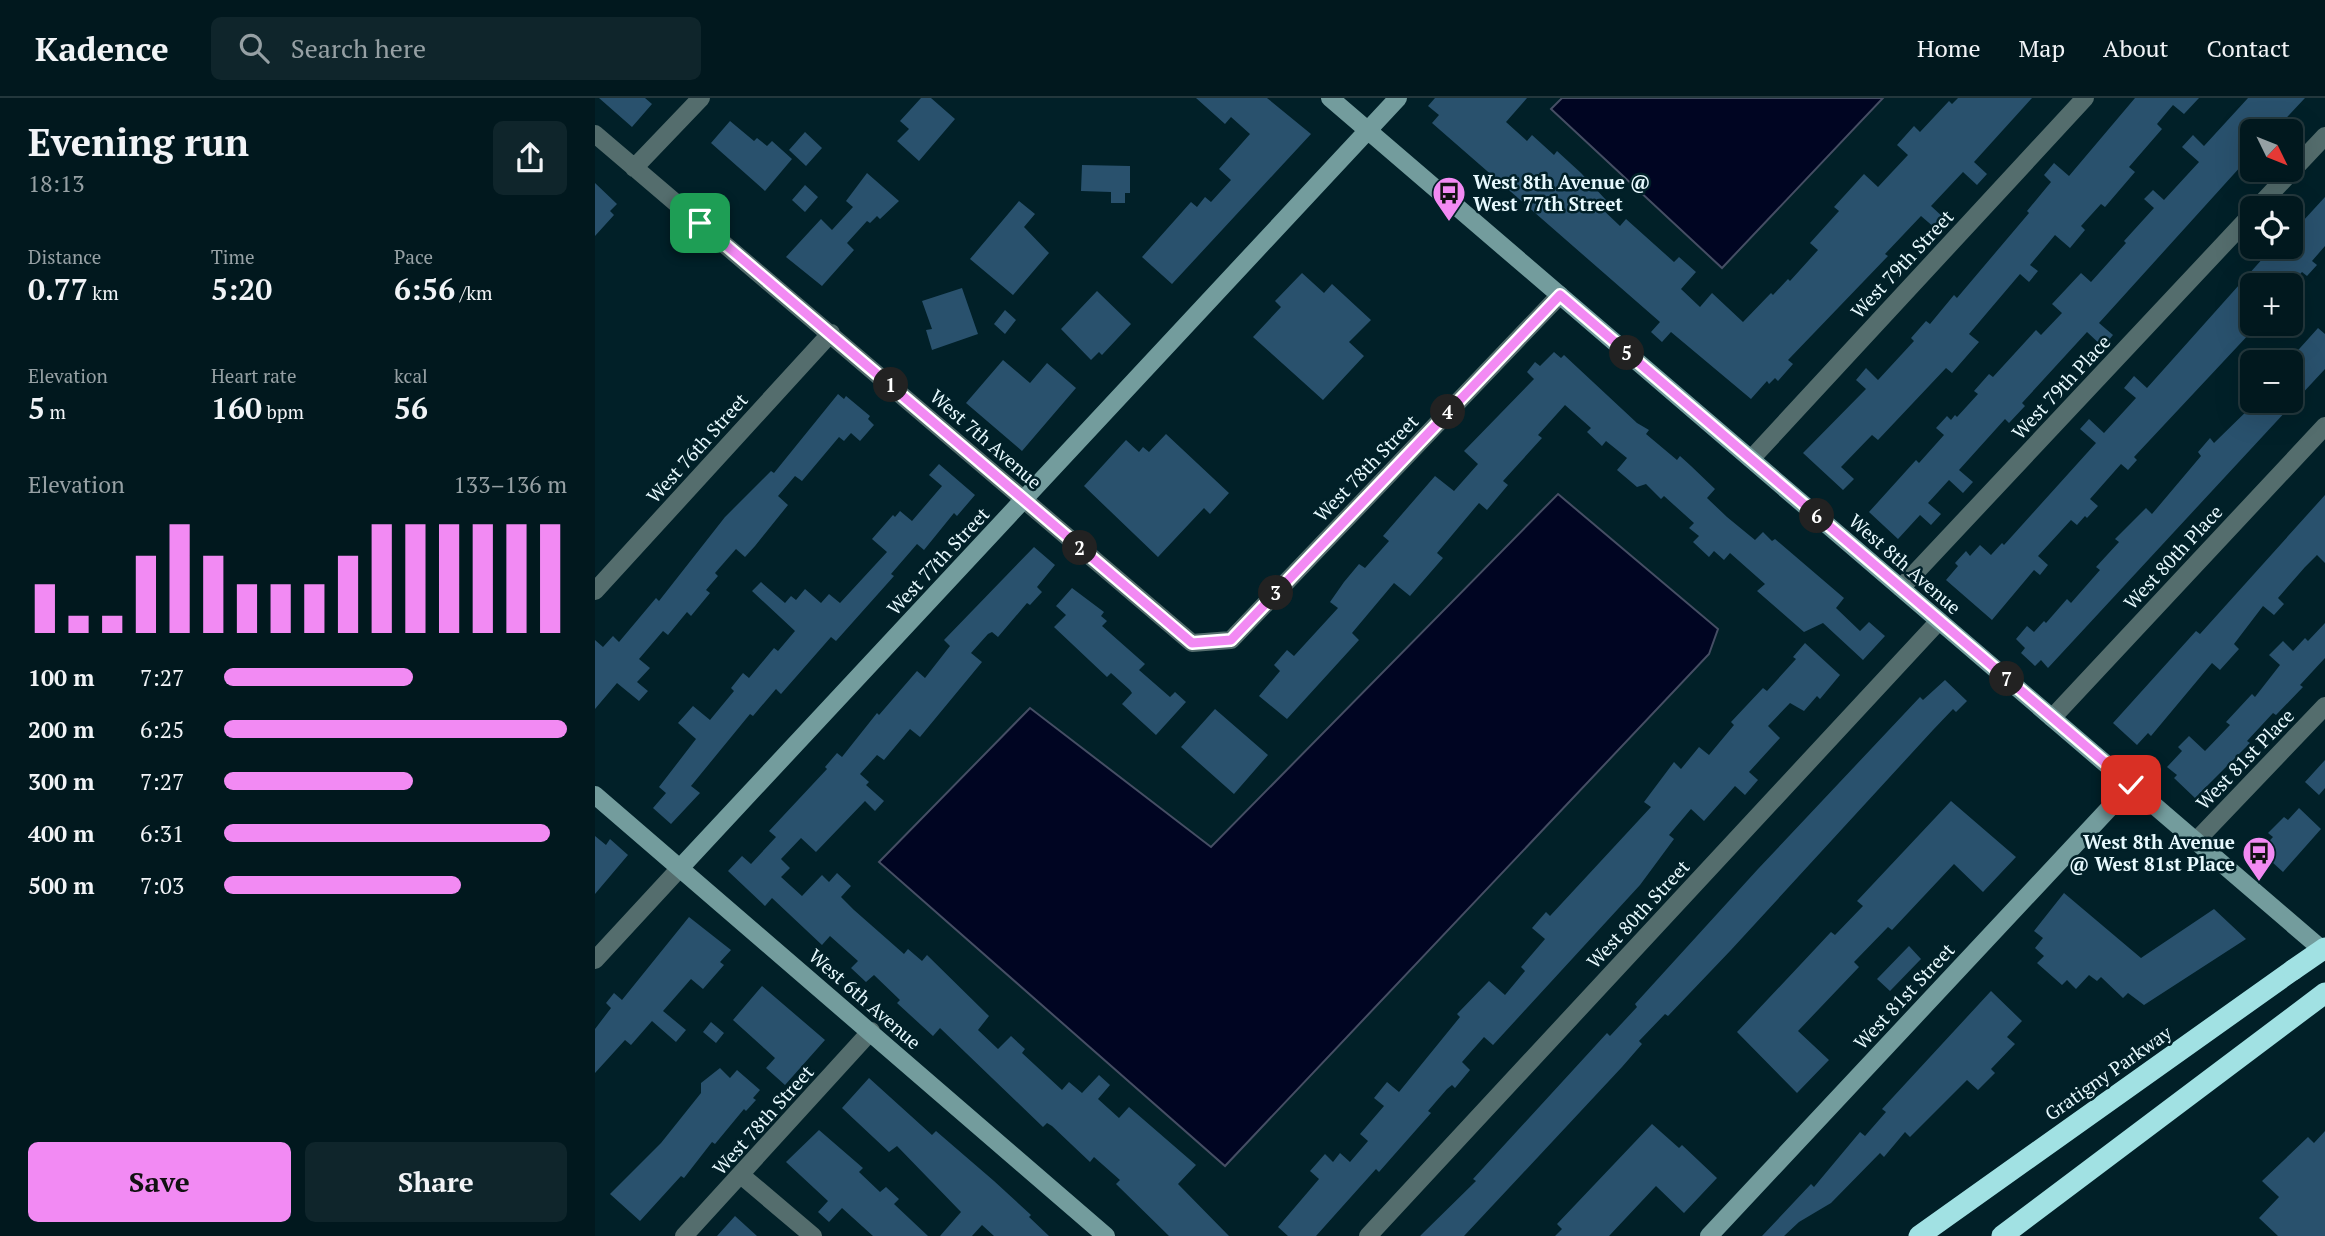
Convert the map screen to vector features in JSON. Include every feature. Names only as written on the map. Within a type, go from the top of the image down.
[{"type":"highway","name":"Gratigny Parkway","points":[[1919,1236],[2325,950]]},
{"type":"highway","points":[[2002,1236],[2323,994]]},
{"type":"street","points":[[634,168],[701,98]]},
{"type":"street","name":"West 8th Avenue","points":[[1330,98],[2325,950]]},
{"type":"street","name":"West 77th Street","points":[[595,960],[1398,98]]},
{"type":"street","name":"West 79th Street","points":[[1751,459],[2085,98]]},
{"type":"street","name":"West 7th Avenue","points":[[595,134],[1192,643],[1231,640]]},
{"type":"street","points":[[2268,196],[2325,136]]},
{"type":"street","name":"West 79th Place","points":[[1901,588],[2240,227]]},
{"type":"street","name":"West 78th Street","points":[[1231,640],[1560,295]]},
{"type":"street","name":"West 76th Street","points":[[595,591],[831,333]]},
{"type":"street","name":"West 80th Place","points":[[2052,718],[2325,426]]},
{"type":"street","name":"West 80th Street","points":[[1368,1236],[1939,621]]},
{"type":"street","name":"West 81st Place","points":[[2196,841],[2325,706]]},
{"type":"street","name":"West 81st Street","points":[[1709,1236],[2131,785]]},
{"type":"street","name":"West 6th Avenue","points":[[595,795],[1104,1235]]},
{"type":"street","name":"West 78th Street","points":[[684,1236],[871,1031]]},
{"type":"street","points":[[742,1175],[813,1236]]},
{"type":"water","points":[[1562,98],[1883,98],[1722,268],[1551,109]]},
{"type":"water","points":[[1558,494],[1718,629],[1709,654],[1225,1166],[879,862],[1030,708],[1211,847]]},
{"type":"building","points":[[599,98],[645,98],[652,104],[632,127]]},
{"type":"building","points":[[921,98],[931,98],[955,119],[919,161],[897,141],[909,129],[900,121]]},
{"type":"building","points":[[1196,98],[1267,98],[1311,134],[1172,284],[1142,257],[1191,202],[1197,207],[1205,197],[1211,202],[1231,180],[1219,169],[1250,134],[1231,117],[1225,124]]},
{"type":"building","points":[[1435,98],[1527,98],[1506,122],[1527,141],[1532,135],[1554,155],[1557,151],[1606,200],[1600,207],[1620,226],[1626,219],[1674,262],[1679,257],[1696,272],[1681,289],[1700,307],[1712,293],[1743,322],[1771,293],[1773,295],[1788,279],[1790,281],[1818,250],[1810,243],[1839,211],[1834,207],[1864,174],[1878,187],[1908,155],[1897,145],[1914,126],[1920,132],[1949,101],[1952,104],[1958,98],[2032,98],[1974,162],[1987,174],[1977,185],[1963,172],[1931,206],[1944,218],[1935,228],[1921,216],[1885,254],[1888,256],[1788,360],[1793,364],[1778,381],[1775,378],[1769,384],[1767,381],[1751,399],[1671,332],[1662,342],[1651,332],[1660,322],[1432,123],[1439,115],[1428,106]]},
{"type":"building","points":[[2135,98],[2199,98],[2184,114],[2173,105],[2157,124],[2162,129],[2129,167],[2135,172],[2105,207],[2101,204],[2081,226],[2085,230],[2070,248],[2055,235],[2030,265],[2038,271],[2029,282],[2020,274],[1969,334],[1979,342],[1952,373],[1946,368],[1878,440],[1872,435],[1841,467],[1854,479],[1843,490],[1803,453],[1866,389],[1856,380],[1866,368],[1878,380],[1914,341],[1911,338],[1926,321],[1930,324],[1954,295],[1957,298],[2029,213],[2027,211],[2051,182],[2044,175],[2054,163],[2069,176]]},
{"type":"building","points":[[2248,98],[2305,98],[2285,119],[2240,119],[2240,167],[2099,323],[2113,335],[2103,347],[2087,332],[2022,403],[2025,406],[2009,423],[2005,419],[1959,470],[1973,482],[1963,493],[1949,480],[1928,503],[1941,514],[1931,525],[1920,515],[1898,539],[1869,512],[1916,460],[1919,463],[1944,435],[1936,428],[1947,416],[1951,420],[1955,415],[1957,417],[1978,394],[1974,391],[1989,374],[1993,377],[2036,330],[2041,335],[2062,313],[2052,304],[2081,273],[2091,282],[2126,243],[2124,241],[2154,208],[2144,199],[2153,190],[2164,200],[2199,162],[2182,147],[2193,135],[2204,146]]},
{"type":"building","points":[[730,121],[754,141],[757,138],[767,146],[772,141],[792,159],[765,191],[711,143]]},
{"type":"building","points":[[805,132],[822,148],[806,166],[789,150]]},
{"type":"building","points":[[1082,165],[1130,166],[1130,193],[1125,193],[1125,203],[1111,203],[1111,192],[1081,191]]},
{"type":"building","points":[[867,173],[899,201],[880,219],[877,216],[870,223],[867,221],[847,243],[854,250],[822,286],[786,257],[821,219],[832,230],[853,207],[846,201]]},
{"type":"building","points":[[595,183],[617,204],[610,211],[614,215],[595,236]]},
{"type":"building","points":[[805,185],[818,197],[805,212],[792,200]]},
{"type":"building","points":[[2325,197],[2325,246],[2312,261],[2317,265],[2307,276],[2302,272],[2250,273],[2262,259],[2303,259],[2303,221]]},
{"type":"building","points":[[1019,201],[1035,214],[1024,227],[1049,253],[1013,295],[970,259]]},
{"type":"building","points":[[1302,273],[1324,293],[1332,284],[1371,320],[1349,342],[1364,356],[1323,400],[1253,337],[1281,307],[1275,301]]},
{"type":"building","points":[[2240,284],[2240,336],[2247,336],[2134,457],[2137,460],[2128,470],[2121,464],[2090,499],[2098,506],[2087,518],[2085,516],[2077,525],[2071,520],[2038,556],[2048,565],[2040,575],[2034,570],[1992,620],[1946,580],[1958,566],[1955,563],[1966,551],[1970,556],[1980,545],[1991,555],[2002,543],[2004,545],[2096,443],[2080,429],[2089,419],[2104,433],[2136,398],[2124,388],[2134,376],[2147,388]]},
{"type":"building","points":[[962,288],[978,334],[932,350],[926,330],[932,329],[922,301]]},
{"type":"building","points":[[1097,291],[1131,324],[1102,355],[1099,352],[1091,360],[1061,329]]},
{"type":"building","points":[[1005,310],[1016,320],[1005,334],[994,324]]},
{"type":"building","points":[[2318,328],[2325,334],[2325,369],[2303,393],[2303,350],[2298,350]]},
{"type":"building","points":[[1554,352],[1561,358],[1564,355],[1637,423],[1649,430],[1646,434],[1677,460],[1680,456],[1691,466],[1715,489],[1707,498],[1727,517],[1755,540],[1763,532],[1772,541],[1775,539],[1844,598],[1836,608],[1860,631],[1869,622],[1885,636],[1863,660],[1823,623],[1804,632],[1757,591],[1765,584],[1730,553],[1724,560],[1714,551],[1709,557],[1693,542],[1699,536],[1689,528],[1694,523],[1664,496],[1661,499],[1646,484],[1637,487],[1617,470],[1627,458],[1606,441],[1602,446],[1587,432],[1591,428],[1565,405],[1538,435],[1542,438],[1503,481],[1508,485],[1487,510],[1479,503],[1437,553],[1443,558],[1410,596],[1394,583],[1352,633],[1359,640],[1287,719],[1259,696],[1280,671],[1274,665],[1287,650],[1294,656],[1338,608],[1330,602],[1344,582],[1359,564],[1365,568],[1389,541],[1383,536],[1435,476],[1454,491],[1478,464],[1464,451],[1534,379],[1527,372],[1535,362],[1540,366]]},
{"type":"building","points":[[1003,360],[1030,383],[1047,363],[1076,388],[1022,451],[966,403]]},
{"type":"building","points":[[838,394],[844,399],[846,396],[870,416],[868,419],[874,425],[860,441],[851,433],[844,441],[839,437],[802,481],[795,476],[778,496],[788,505],[755,546],[745,557],[736,549],[715,573],[718,576],[706,590],[710,593],[691,616],[687,612],[668,635],[663,631],[639,659],[650,668],[637,682],[648,691],[639,701],[617,683],[595,709],[595,640],[603,647],[613,636],[619,642],[656,598],[659,601],[725,517],[771,471],[774,473]]},
{"type":"building","points":[[2245,413],[2284,413],[2048,668],[2041,660],[2035,666],[2021,653],[2025,648],[2016,639],[2027,626],[2034,632],[2044,621],[2046,623],[2067,599],[2071,603],[2100,570],[2096,567],[2119,542],[2115,539],[2146,508],[2152,514],[2201,456],[2198,452],[2210,438],[2214,443]]},
{"type":"building","points":[[1166,434],[1229,493],[1210,514],[1204,508],[1158,557],[1084,486],[1126,440],[1139,452],[1143,447],[1149,452]]},
{"type":"building","points":[[939,464],[975,495],[957,516],[954,513],[924,550],[917,544],[891,574],[894,576],[836,641],[831,637],[781,694],[776,689],[753,716],[750,714],[691,786],[700,793],[671,824],[653,808],[666,793],[659,787],[696,739],[678,723],[693,706],[710,720],[734,691],[731,688],[743,673],[749,678],[774,648],[778,651],[795,631],[752,591],[761,582],[785,603],[791,596],[796,600],[805,589],[821,603],[829,594],[840,603],[887,552],[872,539],[893,515],[895,517],[900,511],[912,521],[942,486],[929,475]]},
{"type":"building","points":[[2325,495],[2325,563],[2317,555],[2305,567],[2278,598],[2284,604],[2274,615],[2263,606],[2234,644],[2239,649],[2220,670],[2212,663],[2151,736],[2148,733],[2137,745],[2113,723],[2196,631],[2200,634]]},
{"type":"building","points":[[1034,547],[1055,565],[1037,587],[1042,592],[1030,605],[1027,603],[998,637],[992,632],[988,634],[971,653],[982,662],[920,737],[910,729],[884,760],[877,755],[860,774],[869,782],[866,785],[884,801],[875,811],[865,801],[816,852],[801,838],[781,859],[790,868],[781,877],[802,896],[822,875],[829,882],[837,873],[851,886],[841,897],[854,910],[904,954],[908,949],[922,961],[927,955],[989,1016],[978,1030],[998,1049],[1011,1036],[1025,1049],[1022,1053],[1062,1090],[1069,1082],[1082,1093],[1099,1075],[1110,1085],[1098,1099],[1119,1118],[1129,1107],[1196,1165],[1178,1184],[1229,1236],[1169,1236],[1116,1184],[1120,1180],[1094,1157],[1090,1162],[1052,1126],[1047,1123],[1043,1127],[940,1028],[933,1036],[897,1003],[900,1000],[874,975],[866,982],[851,968],[858,961],[830,936],[822,945],[772,898],[765,906],[728,871],[742,856],[751,864],[776,837],[769,831],[827,769],[825,767],[837,753],[842,757],[877,713],[879,715],[917,671],[925,678],[950,646],[944,640]]},
{"type":"building","points":[[1072,588],[1104,612],[1101,616],[1107,621],[1102,626],[1145,664],[1139,670],[1170,697],[1175,692],[1186,702],[1156,735],[1122,704],[1132,693],[1130,690],[1111,673],[1107,677],[1054,627],[1066,615],[1056,606]]},
{"type":"building","points":[[2325,623],[2325,658],[2300,685],[2303,687],[2276,715],[2273,713],[2247,741],[2250,743],[2195,798],[2174,778],[2177,775],[2167,767],[2182,751],[2178,747],[2189,736],[2205,751],[2230,725],[2226,722],[2252,694],[2255,697],[2280,665],[2269,655],[2283,641],[2293,651],[2305,638],[2308,641]]},
{"type":"building","points":[[1805,643],[1840,675],[1820,699],[1817,696],[1804,711],[1790,703],[1768,726],[1780,738],[1749,772],[1758,780],[1745,795],[1735,786],[1704,821],[1691,809],[1669,835],[1674,839],[1640,885],[1493,1045],[1484,1037],[1462,1062],[1470,1070],[1455,1088],[1452,1085],[1447,1089],[1428,1111],[1431,1113],[1379,1172],[1376,1169],[1316,1236],[1288,1236],[1278,1227],[1319,1179],[1310,1171],[1325,1154],[1333,1162],[1340,1153],[1350,1162],[1368,1141],[1360,1134],[1384,1106],[1374,1098],[1387,1082],[1399,1092],[1460,1017],[1457,1014],[1489,981],[1505,995],[1525,971],[1521,967],[1545,939],[1532,928],[1546,912],[1550,916],[1651,807],[1644,802],[1674,762],[1681,769],[1699,747],[1709,755],[1734,725],[1731,722],[1763,688],[1767,691],[1796,659],[1793,657]]},
{"type":"building","points":[[1945,680],[1967,701],[1956,712],[1953,709],[1731,950],[1668,1016],[1665,1014],[1639,1041],[1642,1044],[1622,1067],[1464,1236],[1420,1236],[1476,1181],[1473,1179],[1607,1033],[1610,1036],[1637,1007],[1635,1004],[1758,869],[1920,697],[1923,700]]},
{"type":"building","points":[[1215,709],[1268,755],[1234,794],[1181,747]]},
{"type":"building","points":[[2325,760],[2325,788],[2319,795],[2305,782]]},
{"type":"building","points":[[1951,801],[2016,857],[1983,892],[1954,864],[1892,930],[1888,927],[1854,962],[1859,967],[1798,1031],[1829,1060],[1797,1093],[1737,1032],[1831,932],[1835,935],[1863,906],[1857,901]]},
{"type":"building","points":[[2299,808],[2321,829],[2283,872],[2260,851],[2273,837],[2268,833],[2284,817],[2288,820]]},
{"type":"building","points":[[595,836],[606,845],[610,839],[628,855],[595,894]]},
{"type":"building","points":[[2064,893],[2141,958],[2214,909],[2246,939],[2144,1005],[2128,993],[2123,998],[2101,977],[2097,981],[2089,975],[2076,989],[2067,980],[2062,985],[2037,963],[2044,956],[2035,948],[2043,938],[2034,931]]},
{"type":"building","points":[[689,917],[731,950],[720,962],[724,965],[703,989],[691,979],[663,1011],[686,1030],[676,1042],[652,1021],[631,1045],[625,1040],[595,1073],[595,1029],[611,1008],[606,1003],[614,993],[622,1000]]},
{"type":"building","points":[[1909,946],[1921,959],[1890,991],[1877,979]]},
{"type":"building","points":[[762,986],[825,1040],[785,1085],[766,1068],[775,1058],[733,1020]]},
{"type":"building","points":[[1991,991],[2022,1021],[2007,1037],[2015,1044],[1991,1069],[1995,1073],[1978,1090],[1967,1080],[1910,1137],[1905,1132],[1884,1157],[1880,1153],[1831,1203],[1799,1222],[1784,1236],[1762,1236],[1811,1184],[1814,1187],[1860,1132],[1865,1136],[1886,1112],[1882,1109]]},
{"type":"building","points":[[711,1022],[724,1033],[716,1043],[703,1032]]},
{"type":"building","points":[[720,1068],[730,1078],[737,1070],[760,1090],[753,1098],[756,1100],[746,1111],[744,1109],[715,1144],[712,1142],[684,1178],[681,1176],[640,1221],[610,1194],[661,1143],[701,1093],[701,1083]]},
{"type":"building","points":[[869,1078],[932,1135],[936,1131],[994,1181],[1031,1215],[1029,1217],[1049,1236],[994,1236],[982,1225],[972,1236],[940,1236],[961,1212],[897,1146],[889,1152],[842,1108]]},
{"type":"building","points":[[1652,1124],[1679,1148],[1682,1145],[1717,1178],[1684,1213],[1656,1186],[1609,1236],[1555,1236],[1562,1229],[1557,1224]]},
{"type":"building","points":[[819,1130],[863,1168],[859,1172],[880,1192],[886,1187],[899,1199],[894,1204],[928,1236],[873,1236],[842,1208],[829,1222],[818,1212],[828,1201],[786,1162]]},
{"type":"building","points":[[2325,1131],[2325,1236],[2278,1236],[2259,1218],[2279,1197],[2262,1181],[2308,1137],[2314,1143]]},
{"type":"building","points":[[735,1216],[757,1236],[717,1236]]},
{"type":"place","name":"West 8th Avenue @ West 77th Street","points":[[1449,223]]},
{"type":"place","name":"West 8th Avenue @ West 81st Place","points":[[2259,883]]},
{"type":"route","points":[[700,223],[1192,643],[1231,640],[1560,295],[2131,785]]}]
